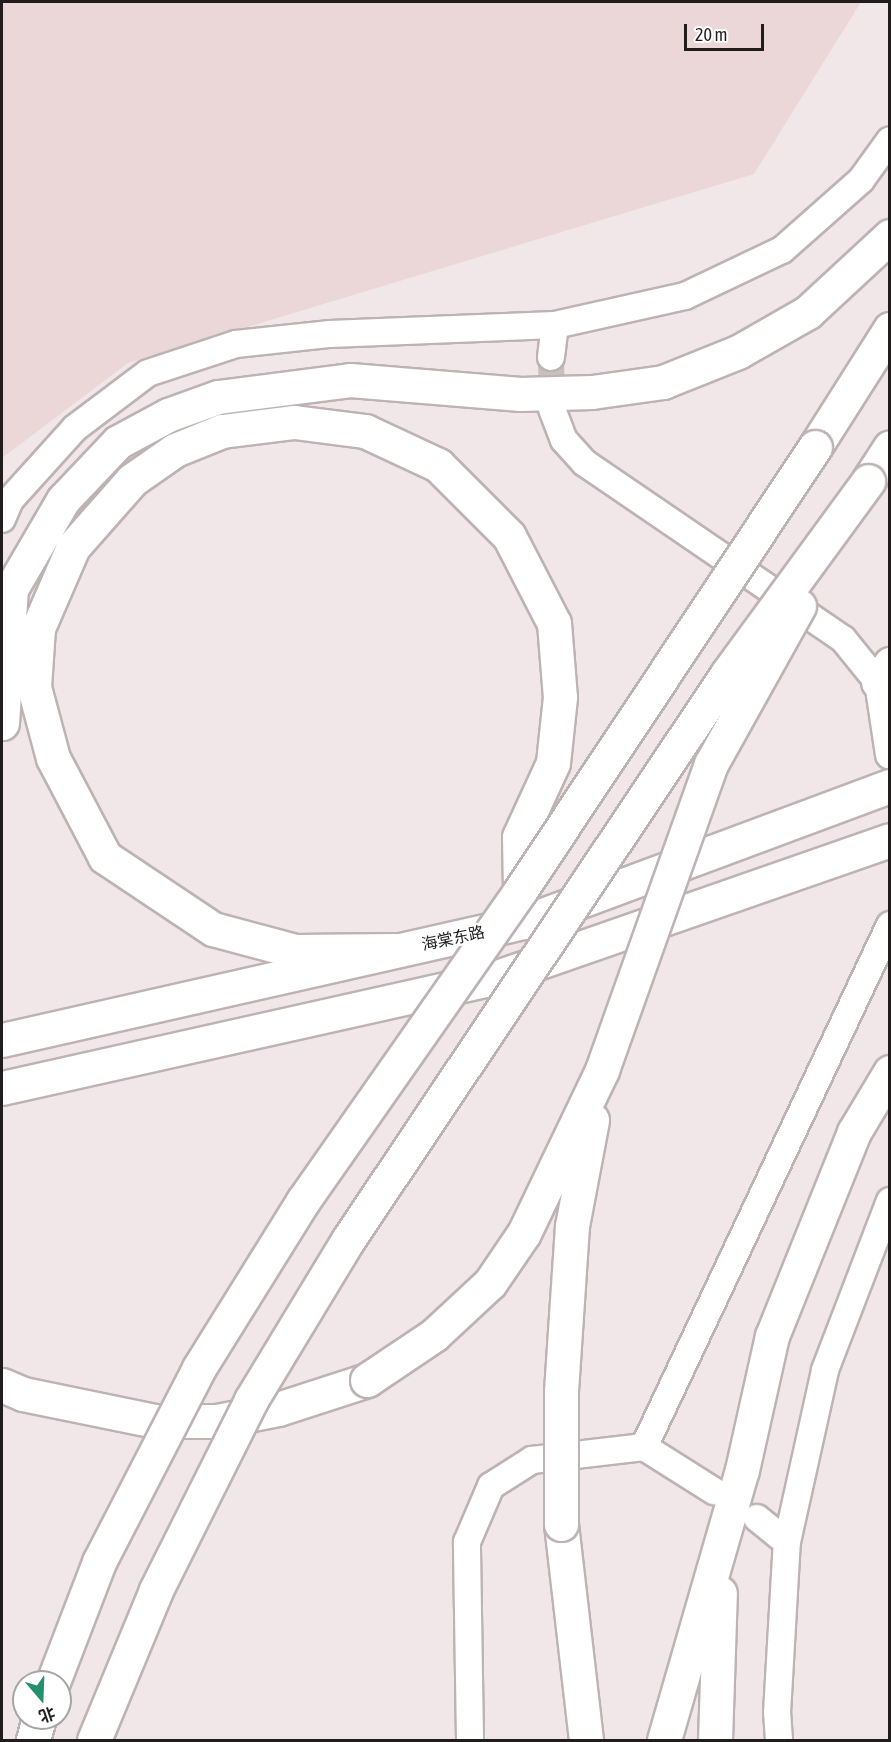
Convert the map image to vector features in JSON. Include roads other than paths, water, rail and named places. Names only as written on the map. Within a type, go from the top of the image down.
[{"type":"main road","points":[[2,723],[11,590],[63,500],[117,442],[168,415],[218,396],[350,380],[520,394],[592,392],[663,382],[738,352],[808,312],[890,236]]},
{"type":"main road","points":[[58,1670],[99,1562],[199,1368],[303,1202],[520,891],[815,447],[890,328]]},
{"type":"main road","points":[[394,950],[295,951],[213,929],[105,857],[53,758],[34,687],[38,628],[73,547],[132,480],[175,450],[222,431],[294,422],[365,431],[438,465],[509,536],[554,623],[560,697],[554,763],[519,837],[520,891]]},
{"type":"main road","points":[[94,1740],[156,1590],[251,1400],[348,1240],[727,674],[868,481],[890,447]]},
{"type":"main road","points":[[2,1385],[23,1394],[154,1421],[207,1421],[278,1409],[367,1380],[434,1335],[490,1283],[524,1233],[602,1070],[711,764],[868,481]]},
{"type":"main road","name":"海棠东路","points":[[2,1040],[524,922],[890,786]]},
{"type":"main road","points":[[2,1088],[494,978],[890,840]]},
{"type":"main road","points":[[586,1740],[561,1524],[561,1391],[572,1226],[602,1070]]},
{"type":"main road","points":[[715,1740],[718,1606],[742,1470],[772,1336],[854,1132],[890,1072]]},
{"type":"main road","points":[[666,1734],[742,1470]]},
{"type":"street","points":[[2,519],[10,500],[75,428],[148,372],[237,344],[330,334],[555,325],[685,296],[782,250],[861,180],[890,140]]},
{"type":"street","points":[[551,357],[555,325]]},
{"type":"street","points":[[552,409],[564,440],[585,463],[843,639],[884,673],[889,755]]},
{"type":"street","points":[[644,1446],[890,925]]},
{"type":"street","points":[[779,1740],[777,1713],[787,1542],[825,1370],[890,1201]]},
{"type":"street","points":[[470,1740],[467,1542],[491,1486],[532,1460],[644,1446],[714,1491]]},
{"type":"street","points":[[757,1518],[787,1542]]},
{"type":"tunnel","points":[[551,357],[552,409]]}]
